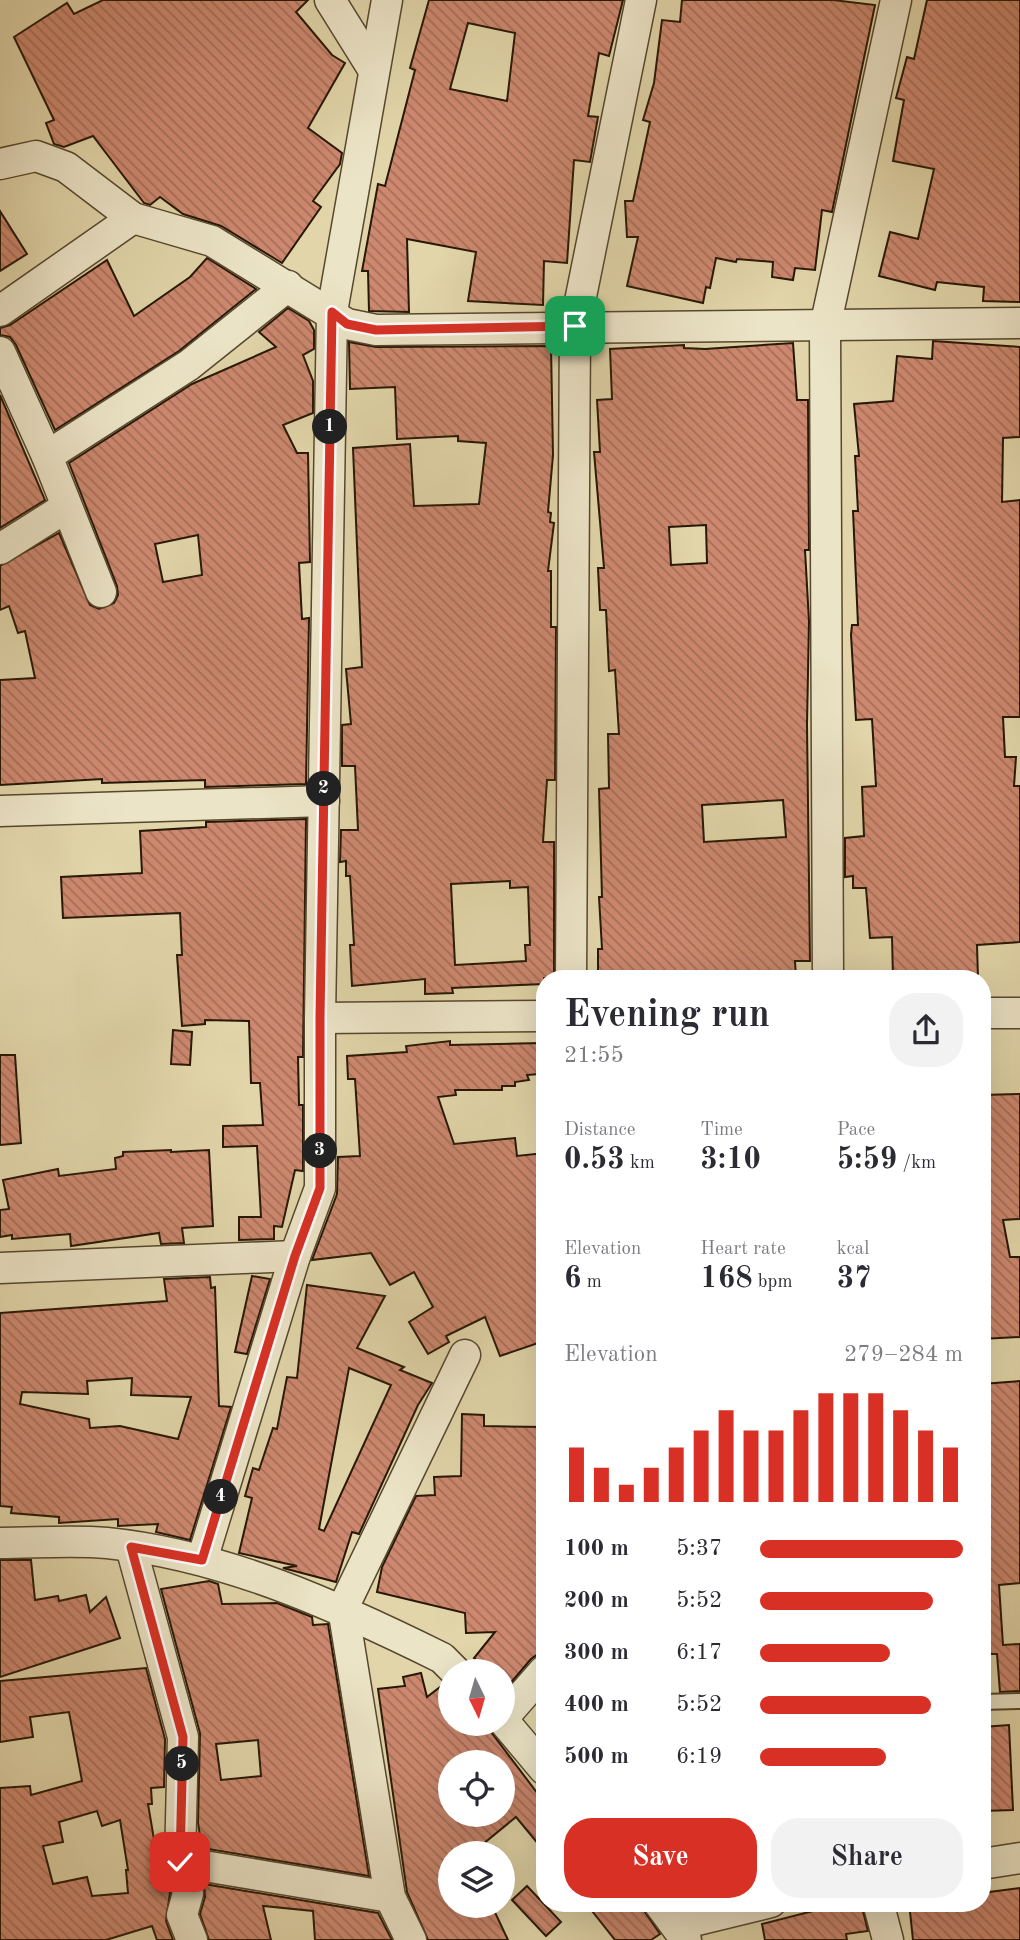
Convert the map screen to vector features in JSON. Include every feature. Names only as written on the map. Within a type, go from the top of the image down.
[{"type":"street","points":[[330,0],[373,69]]},
{"type":"street","points":[[202,1560],[295,1256],[320,1188],[320,1018],[332,312],[387,0]]},
{"type":"street","points":[[571,970],[575,326],[642,0]]},
{"type":"street","points":[[828,970],[825,327],[896,0]]},
{"type":"street","points":[[0,164],[36,156],[66,167],[133,218],[212,241],[332,312],[347,324],[376,330],[1020,323]]},
{"type":"street","points":[[0,311],[133,218]]},
{"type":"street","points":[[47,456],[189,365],[288,286]]},
{"type":"street","points":[[0,352],[47,456],[65,508],[101,593]]},
{"type":"street","points":[[0,549],[65,508]]},
{"type":"street","points":[[0,811],[324,801]]},
{"type":"street","points":[[991,1013],[1020,1013]]},
{"type":"street","points":[[320,1018],[536,1016]]},
{"type":"street","points":[[0,1268],[295,1256]]},
{"type":"street","points":[[411,1940],[390,1897],[343,1608],[465,1355]]},
{"type":"street","points":[[0,1543],[106,1543],[202,1560],[343,1608],[443,1659]]},
{"type":"street","points":[[131,1547],[183,1737],[180,1862],[188,1893],[182,1915],[192,1940]]},
{"type":"street","points":[[515,1704],[536,1680]]},
{"type":"street","points":[[515,1734],[536,1759]]},
{"type":"street","points":[[991,1863],[1020,1858]]},
{"type":"street","points":[[180,1862],[390,1897]]},
{"type":"street","points":[[666,1912],[682,1932],[741,1912]]},
{"type":"street","points":[[881,1912],[888,1940]]},
{"type":"lane","points":[[991,1702],[1020,1701]]},
{"type":"building","points":[[103,0],[308,0],[296,12],[332,55],[345,63],[308,128],[342,153],[340,164],[313,201],[321,207],[282,263],[221,226],[183,214],[160,197],[150,205],[144,203],[93,136],[64,147],[54,144],[46,123],[54,120],[14,37],[67,3],[74,14]]},
{"type":"building","points":[[429,0],[623,0],[609,56],[599,53],[588,116],[598,117],[590,162],[574,160],[567,263],[544,261],[543,305],[468,301],[476,252],[407,239],[409,312],[369,311],[368,271],[362,271],[378,184],[385,186],[415,70],[410,68]],"holes":[[[468,23],[515,33],[507,101],[450,89]]]},
{"type":"building","points":[[682,0],[833,0],[875,5],[832,212],[822,210],[815,270],[795,268],[793,280],[772,277],[773,262],[737,259],[736,262],[716,258],[710,288],[706,287],[703,303],[627,286],[638,237],[627,237],[625,201],[633,201],[650,122],[643,120],[654,83],[662,20],[680,22]]},
{"type":"building","points":[[927,0],[1020,0],[1020,302],[983,301],[984,287],[937,282],[935,290],[879,276],[890,232],[918,239],[934,169],[893,161],[904,100],[896,98],[907,57],[914,59]]},
{"type":"building","points":[[0,211],[27,254],[0,271]]},
{"type":"building","points":[[207,258],[256,289],[179,351],[55,430],[16,345],[10,337],[0,335],[0,328],[10,325],[107,260],[134,316],[190,277]]},
{"type":"building","points":[[288,308],[309,321],[314,330],[314,349],[303,355],[313,381],[313,413],[283,425],[297,453],[308,453],[310,562],[299,563],[302,619],[309,618],[306,784],[205,787],[205,780],[102,783],[102,779],[0,785],[0,680],[35,678],[25,631],[18,633],[9,606],[0,610],[0,566],[59,533],[90,605],[99,609],[114,603],[118,595],[117,586],[69,463],[192,384],[276,347],[259,332]],"holes":[[[198,535],[202,575],[163,582],[155,544]]]},
{"type":"building","points":[[933,341],[1020,347],[1020,437],[1003,438],[1002,502],[1020,500],[1020,717],[1003,717],[1005,757],[1016,757],[1014,786],[1020,786],[1020,942],[977,945],[978,970],[893,970],[892,937],[870,938],[866,888],[853,888],[853,876],[845,877],[845,838],[864,836],[862,787],[876,786],[872,719],[856,720],[851,635],[852,625],[858,625],[853,511],[858,511],[855,456],[859,456],[854,404],[893,401],[897,356],[932,359]]},
{"type":"building","points":[[349,342],[376,347],[551,346],[553,455],[548,512],[551,513],[550,522],[554,523],[548,571],[551,571],[551,627],[556,627],[555,780],[547,780],[543,842],[554,842],[554,970],[536,970],[536,984],[452,988],[453,993],[425,994],[425,979],[352,986],[350,945],[354,945],[350,876],[346,876],[346,861],[340,862],[341,830],[358,830],[355,766],[342,766],[342,725],[351,724],[346,669],[362,667],[353,448],[410,444],[414,506],[479,504],[486,443],[458,441],[458,436],[397,439],[395,387],[350,389]],"holes":[[[510,881],[510,888],[528,887],[530,945],[525,945],[526,961],[455,965],[451,884]]]},
{"type":"building","points":[[793,343],[797,400],[808,400],[809,550],[805,550],[809,621],[807,725],[810,961],[795,961],[796,970],[598,970],[598,949],[602,949],[599,789],[609,788],[608,734],[619,734],[615,670],[609,671],[606,610],[600,610],[598,568],[604,568],[594,452],[600,452],[597,400],[612,399],[610,349],[684,345],[684,348]],"holes":[[[706,525],[707,563],[671,565],[669,527]],[[783,800],[786,837],[704,842],[702,805]]]},
{"type":"building","points":[[0,395],[45,500],[0,528]]},
{"type":"building","points":[[306,819],[303,1057],[298,1057],[299,1105],[303,1105],[303,1171],[295,1170],[282,1227],[274,1226],[274,1239],[239,1240],[239,1217],[261,1217],[257,1146],[223,1147],[223,1126],[263,1125],[260,1083],[251,1083],[249,1021],[205,1020],[205,1024],[182,1026],[177,955],[182,955],[180,913],[63,918],[61,877],[142,873],[140,831],[206,827],[206,822]]},
{"type":"building","points":[[173,1030],[192,1032],[190,1065],[171,1064]]},
{"type":"building","points":[[450,1041],[450,1045],[536,1043],[536,1074],[527,1075],[529,1080],[515,1082],[515,1086],[502,1086],[502,1090],[455,1090],[456,1095],[438,1097],[454,1144],[515,1138],[517,1156],[536,1154],[536,1344],[500,1356],[485,1317],[446,1336],[449,1342],[428,1354],[409,1322],[433,1307],[414,1272],[390,1285],[371,1253],[312,1260],[337,1194],[338,1157],[360,1156],[355,1079],[348,1079],[347,1056],[407,1052],[406,1046]]},
{"type":"building","points":[[0,1055],[15,1055],[21,1143],[0,1145]]},
{"type":"building","points":[[1020,1094],[1020,1219],[1003,1220],[1010,1257],[1020,1257],[1020,1337],[991,1339],[991,1095]]},
{"type":"building","points":[[209,1150],[213,1226],[182,1228],[184,1243],[161,1244],[159,1233],[71,1246],[70,1234],[12,1239],[12,1235],[0,1237],[0,1210],[9,1209],[3,1180],[58,1169],[59,1176],[116,1169],[115,1158],[123,1156],[123,1152]]},
{"type":"building","points":[[252,1276],[270,1279],[247,1354],[235,1352]]},
{"type":"building","points":[[210,1277],[211,1288],[215,1287],[219,1406],[231,1407],[190,1540],[156,1532],[158,1524],[118,1526],[118,1519],[59,1523],[59,1517],[11,1513],[12,1507],[0,1506],[0,1313],[167,1301],[164,1279]],"holes":[[[132,1378],[131,1395],[191,1397],[178,1439],[120,1426],[90,1428],[89,1419],[20,1404],[22,1392],[88,1394],[87,1381]]]},
{"type":"building","points":[[307,1285],[385,1296],[357,1348],[404,1367],[400,1370],[432,1383],[418,1405],[359,1534],[352,1532],[336,1582],[283,1568],[297,1566],[239,1553],[252,1498],[245,1496],[253,1468],[259,1470],[273,1428],[277,1429],[287,1377],[297,1378]],"holes":[[[349,1368],[391,1385],[324,1531],[319,1529]]]},
{"type":"building","points":[[1020,1381],[1020,1583],[999,1585],[1003,1645],[1020,1644],[1020,1691],[1000,1692],[997,1654],[991,1654],[991,1383]]},
{"type":"building","points":[[462,1414],[484,1415],[484,1426],[536,1427],[536,1655],[515,1678],[515,1659],[474,1658],[495,1632],[466,1633],[465,1613],[377,1592],[382,1567],[416,1496],[435,1495],[434,1477],[461,1476]]},
{"type":"building","points":[[0,1560],[31,1560],[35,1600],[58,1596],[59,1601],[86,1595],[90,1612],[106,1597],[120,1638],[0,1677]]},
{"type":"building","points":[[209,1581],[218,1584],[222,1604],[277,1603],[312,1617],[313,1625],[328,1624],[369,1876],[202,1848],[198,1823],[200,1733],[161,1589]],"holes":[[[258,1740],[261,1776],[221,1780],[216,1744]]]},
{"type":"building","points":[[146,1668],[165,1739],[164,1787],[151,1788],[152,1804],[148,1804],[159,1869],[163,1868],[170,1893],[166,1921],[173,1940],[157,1940],[152,1926],[106,1940],[0,1940],[0,1788],[30,1786],[31,1795],[82,1781],[69,1712],[30,1717],[33,1737],[0,1742],[0,1681]],"holes":[[[97,1811],[102,1826],[120,1820],[128,1870],[128,1893],[92,1896],[87,1877],[53,1884],[43,1846],[63,1842],[59,1822]]]},
{"type":"building","points":[[421,1673],[427,1697],[438,1689],[438,1736],[494,1736],[505,1750],[438,1750],[438,1827],[504,1827],[487,1841],[438,1841],[438,1918],[498,1918],[508,1940],[428,1940],[407,1892],[378,1689],[405,1686],[403,1677]]},
{"type":"building","points":[[1009,1725],[1013,1810],[991,1811],[991,1726]]},
{"type":"building","points":[[515,1764],[536,1791],[536,1841],[516,1817]]},
{"type":"building","points":[[204,1884],[378,1913],[392,1940],[315,1940],[313,1911],[263,1906],[271,1940],[209,1940],[200,1914],[205,1897]]},
{"type":"building","points":[[527,1886],[536,1896],[536,1912],[552,1912],[561,1922],[546,1936],[515,1903],[515,1897]]},
{"type":"building","points":[[1020,1888],[1020,1940],[913,1940],[910,1912],[991,1912],[991,1892]]},
{"type":"building","points":[[593,1912],[645,1912],[660,1934],[651,1940],[615,1940]]},
{"type":"building","points":[[809,1912],[863,1912],[868,1931],[846,1934],[847,1940],[765,1940],[762,1924]]},
{"type":"route","points":[[180,1862],[183,1737],[131,1547],[202,1560],[295,1256],[320,1188],[320,1018],[332,312],[347,324],[376,330],[575,326]]}]
